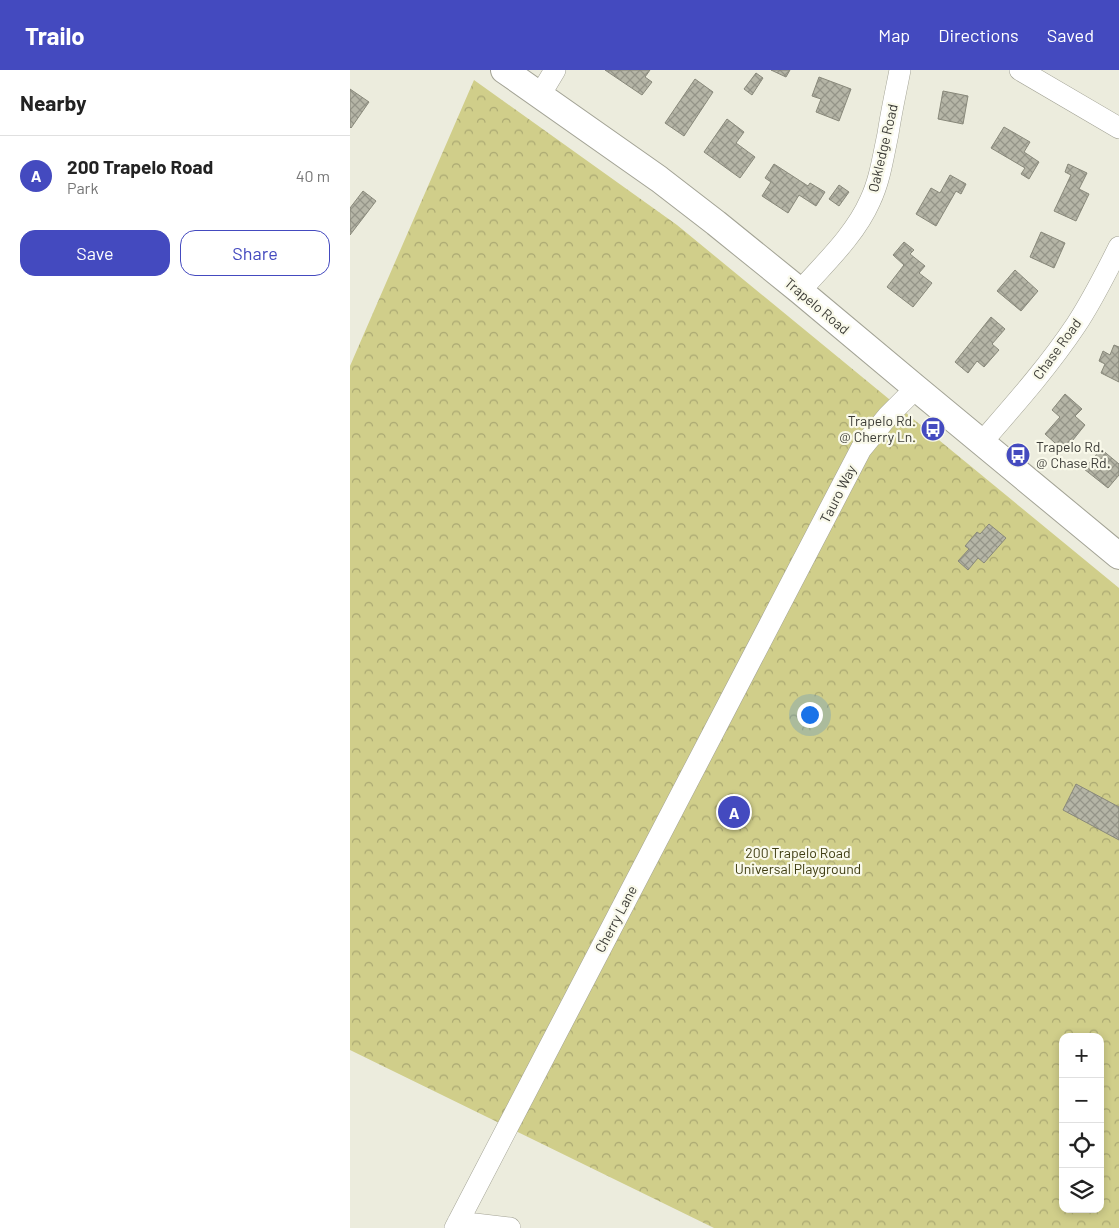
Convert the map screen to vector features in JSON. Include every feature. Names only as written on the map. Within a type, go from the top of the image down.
[{"type":"main road","name":"Trapelo Road","points":[[504,70],[659,179],[716,223],[1119,556]]},
{"type":"street","points":[[540,95],[555,70]]},
{"type":"street","name":"Oakledge Road","points":[[800,291],[847,238],[860,220],[870,201],[882,164],[900,70]]},
{"type":"street","points":[[1020,70],[1119,128]]},
{"type":"street","name":"Chase Road","points":[[982,442],[1044,370],[1072,331],[1119,247]]},
{"type":"street","name":"Tauro Way","points":[[778,610],[861,449],[888,416],[916,388]]},
{"type":"street","name":"Cherry Lane","points":[[456,1225],[778,610]]},
{"type":"street","points":[[456,1225],[510,1228]]},
{"type":"green space","name":"200 Trapelo Road Universal Playground","points":[[474,80],[677,225],[1119,588],[1119,1228],[714,1228],[350,1050],[350,366]]},
{"type":"building","points":[[605,70],[650,70],[645,77],[652,82],[642,95]]},
{"type":"building","points":[[771,70],[790,70],[786,77]]},
{"type":"building","points":[[756,73],[763,78],[752,95],[744,89]]},
{"type":"building","points":[[819,77],[851,89],[839,121],[816,112],[821,99],[812,96]]},
{"type":"building","points":[[695,79],[713,92],[684,136],[665,123]]},
{"type":"building","points":[[350,89],[369,102],[351,128],[350,127]]},
{"type":"building","points":[[943,91],[968,96],[963,124],[938,119]]},
{"type":"building","points":[[727,119],[744,132],[736,143],[755,157],[740,178],[704,152]]},
{"type":"building","points":[[1004,127],[1030,142],[1024,152],[1039,162],[1029,179],[1021,174],[1025,168],[991,148]]},
{"type":"building","points":[[774,164],[808,186],[810,183],[825,192],[816,206],[799,195],[788,213],[762,196],[771,182],[765,178]]},
{"type":"building","points":[[1068,164],[1087,173],[1079,189],[1089,194],[1076,221],[1054,211],[1071,175],[1065,172]]},
{"type":"building","points":[[950,175],[966,184],[961,194],[956,191],[936,226],[916,214],[931,188],[940,193]]},
{"type":"building","points":[[839,185],[849,192],[839,206],[829,199]]},
{"type":"building","points":[[363,191],[376,201],[350,235],[350,208]]},
{"type":"building","points":[[1041,232],[1065,243],[1054,268],[1030,257]]},
{"type":"building","points":[[904,242],[914,250],[910,254],[925,266],[919,273],[932,283],[913,307],[887,287],[904,265],[893,255]]},
{"type":"building","points":[[1015,270],[1038,291],[1021,311],[997,291]]},
{"type":"building","points":[[991,317],[1005,329],[992,344],[999,350],[984,367],[977,361],[968,373],[955,362]]},
{"type":"building","points":[[1114,345],[1119,347],[1119,382],[1101,373],[1105,364],[1099,361],[1103,351],[1110,355]]},
{"type":"building","points":[[1065,394],[1082,409],[1075,416],[1085,425],[1064,451],[1045,434],[1060,417],[1052,410]]},
{"type":"building","points":[[1101,449],[1119,464],[1119,475],[1108,488],[1084,469]]},
{"type":"building","points":[[989,524],[1006,538],[984,563],[978,558],[968,570],[958,561],[969,549],[965,546],[977,532],[980,534]]},
{"type":"building","points":[[1076,784],[1119,807],[1119,840],[1063,810]]},
{"type":"place","name":"Trapelo Rd. @ Cherry Ln.","points":[[933,429]]},
{"type":"place","name":"Trapelo Rd. @ Chase Rd.","points":[[1018,455]]},
{"type":"place","name":"200 Trapelo Road","points":[[734,812]]}]
